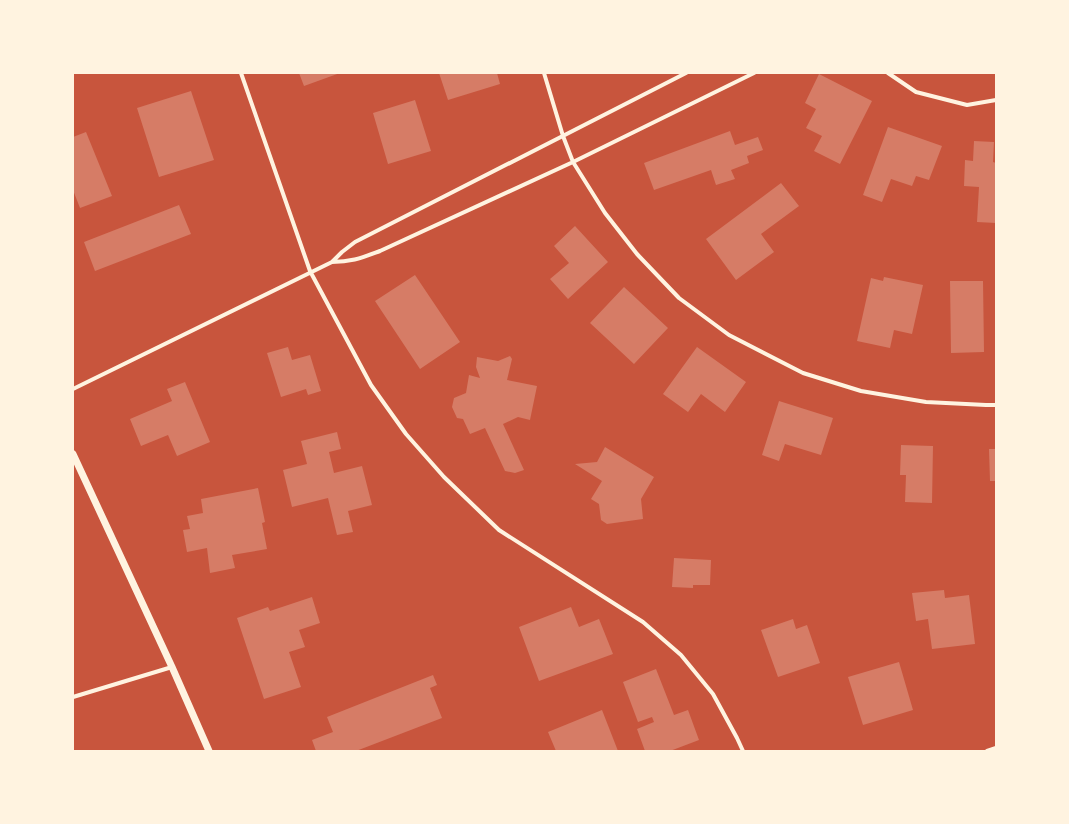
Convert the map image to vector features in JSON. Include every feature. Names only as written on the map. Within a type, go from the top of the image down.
[{"type":"street","points":[[241,73],[310,272],[371,385],[406,434],[444,477],[499,530],[642,622],[681,655],[713,694],[743,751]]},
{"type":"street","points":[[544,73],[563,136],[573,162],[605,213],[637,254],[679,298],[729,335],[803,373],[861,391],[926,402],[986,406],[996,405]]},
{"type":"street","points":[[73,389],[332,262],[355,242],[686,73]]},
{"type":"street","points":[[332,262],[348,262],[358,260],[380,251],[573,162],[754,73]]},
{"type":"street","points":[[888,73],[916,92],[966,105],[996,100]]},
{"type":"street","points":[[73,454],[172,667],[209,751]]},
{"type":"street","points":[[73,697],[172,667]]},
{"type":"street","points":[[987,751],[996,748]]},
{"type":"building","points":[[299,73],[340,73],[304,86]]},
{"type":"building","points":[[439,73],[497,73],[500,84],[448,100]]},
{"type":"building","points":[[819,74],[872,101],[840,164],[814,151],[822,136],[806,128],[816,109],[805,103]]},
{"type":"building","points":[[191,91],[214,160],[159,177],[137,108]]},
{"type":"building","points":[[415,100],[431,151],[388,164],[373,113]]},
{"type":"building","points":[[888,127],[942,146],[929,180],[916,176],[912,186],[891,179],[882,202],[863,195]]},
{"type":"building","points":[[730,131],[735,145],[758,137],[763,150],[747,156],[749,163],[731,170],[735,179],[716,185],[711,170],[654,190],[644,163]]},
{"type":"building","points":[[86,132],[112,196],[80,208],[73,190],[73,137]]},
{"type":"building","points":[[974,141],[994,142],[993,162],[996,163],[996,223],[977,222],[979,187],[964,186],[965,160],[973,161]]},
{"type":"building","points":[[781,183],[799,206],[761,234],[774,252],[736,280],[706,239]]},
{"type":"building","points":[[179,205],[191,234],[95,271],[84,242]]},
{"type":"building","points":[[575,226],[608,262],[568,299],[550,279],[569,263],[554,246]]},
{"type":"building","points":[[415,275],[460,342],[420,369],[375,301]]},
{"type":"building","points":[[884,277],[923,285],[912,334],[894,330],[890,348],[857,341],[871,278],[883,281]]},
{"type":"building","points":[[950,281],[983,281],[984,352],[951,353]]},
{"type":"building","points":[[624,287],[668,328],[634,364],[590,323]]},
{"type":"building","points":[[288,347],[292,360],[310,355],[321,391],[308,395],[306,389],[281,397],[267,353]]},
{"type":"building","points":[[697,347],[746,382],[725,412],[701,394],[688,412],[663,394]]},
{"type":"building","points":[[510,356],[512,359],[507,380],[537,386],[530,420],[518,417],[503,424],[524,470],[515,473],[505,471],[485,428],[470,434],[463,419],[457,418],[452,407],[454,398],[466,393],[469,375],[480,378],[476,367],[477,357],[498,361]]},
{"type":"building","points":[[185,382],[210,442],[177,456],[168,435],[141,446],[130,419],[172,401],[167,389]]},
{"type":"building","points":[[779,401],[833,418],[821,455],[785,444],[779,461],[762,455]]},
{"type":"building","points":[[337,432],[341,449],[329,452],[334,473],[362,466],[372,505],[348,511],[353,532],[337,535],[328,498],[292,507],[283,470],[307,464],[301,441]]},
{"type":"building","points":[[901,445],[933,446],[932,503],[905,502],[906,475],[900,475]]},
{"type":"building","points":[[605,447],[654,477],[641,499],[643,519],[607,524],[601,520],[599,504],[591,499],[602,481],[575,464],[597,462]]},
{"type":"building","points":[[989,449],[996,449],[996,481],[990,481]]},
{"type":"building","points":[[258,488],[265,522],[262,523],[267,549],[232,555],[235,568],[210,573],[207,548],[187,552],[183,530],[190,529],[187,516],[203,513],[201,499]]},
{"type":"building","points":[[674,558],[711,560],[710,585],[693,585],[693,588],[672,587]]},
{"type":"building","points":[[944,590],[945,598],[969,595],[975,644],[932,649],[928,619],[916,621],[912,593]]},
{"type":"building","points":[[312,597],[320,623],[299,630],[305,647],[289,652],[301,687],[264,699],[237,618],[268,607],[270,611]]},
{"type":"building","points":[[571,607],[579,627],[599,619],[613,654],[539,681],[519,627]]},
{"type":"building","points":[[793,619],[796,629],[807,625],[820,663],[778,677],[761,630]]},
{"type":"building","points":[[899,662],[913,710],[863,725],[848,677]]},
{"type":"building","points":[[656,669],[674,715],[688,710],[699,740],[670,751],[645,751],[637,729],[654,722],[652,717],[638,722],[623,682]]},
{"type":"building","points":[[433,675],[437,685],[430,688],[442,718],[356,751],[316,751],[312,740],[333,732],[327,717]]},
{"type":"building","points":[[602,710],[618,751],[556,751],[548,732]]}]
